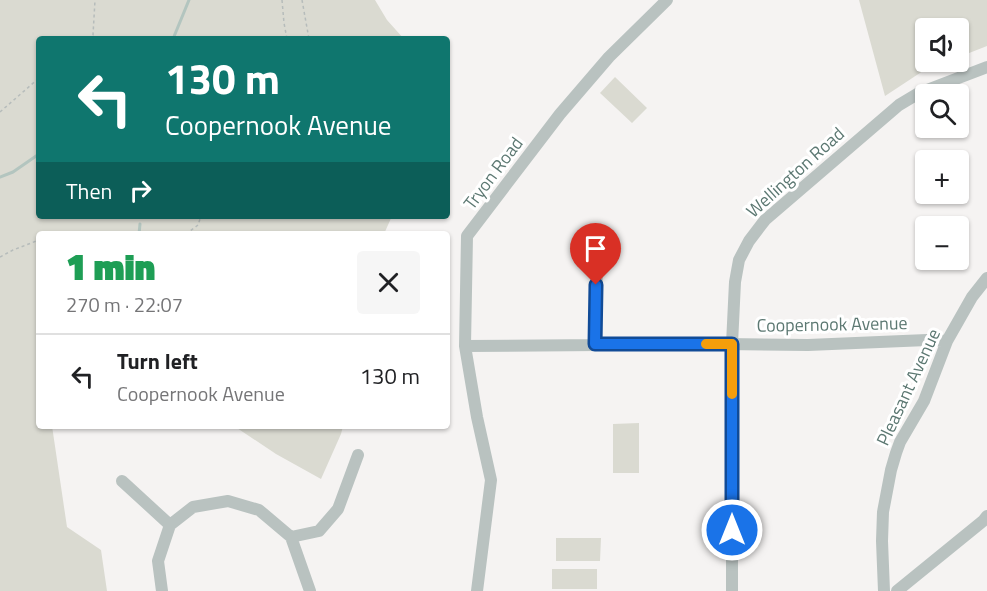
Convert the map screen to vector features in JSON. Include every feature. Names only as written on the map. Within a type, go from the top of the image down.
[{"type":"street","name":"Tryon Road","points":[[477,591],[491,480],[465,346],[467,236],[560,114],[609,57],[667,0]]},
{"type":"street","name":"Wellington Road","points":[[732,591],[732,344],[736,270],[744,249],[765,220],[874,125],[909,98],[987,67]]},
{"type":"street","points":[[595,344],[597,265]]},
{"type":"street","name":"Pleasant Avenue","points":[[884,591],[883,512],[891,470],[900,442],[924,401],[947,341],[972,297],[987,278]]},
{"type":"street","name":"Coopernook Avenue","points":[[465,346],[808,345],[947,341]]},
{"type":"street","points":[[291,537],[319,531],[338,509],[358,455]]},
{"type":"street","points":[[122,481],[170,525]]},
{"type":"street","points":[[162,591],[158,561],[170,525],[193,507],[228,501],[259,510],[291,537],[310,591]]},
{"type":"street","points":[[897,591],[986,522]]},
{"type":"path","points":[[92,36],[95,0]]},
{"type":"path","points":[[282,0],[286,36]]},
{"type":"path","points":[[302,0],[308,36]]},
{"type":"path","points":[[0,112],[36,81]]},
{"type":"path","points":[[190,231],[198,225],[200,219]]},
{"type":"path","points":[[0,257],[36,241]]},
{"type":"shaded area","points":[[0,0],[375,0],[387,20],[401,36],[36,36],[36,219],[391,219],[385,231],[36,231],[36,429],[52,429],[67,527],[101,550],[107,591],[0,591]]},
{"type":"shaded area","points":[[859,0],[987,0],[987,46],[969,53],[969,18],[915,18],[915,72],[921,72],[885,96]]},
{"type":"shaded area","points":[[615,77],[647,108],[632,123],[600,93]]},
{"type":"shaded area","points":[[639,423],[639,473],[613,473],[613,424]]},
{"type":"shaded area","points":[[238,429],[342,429],[321,479],[276,454]]},
{"type":"shaded area","points":[[556,538],[601,538],[600,561],[556,561]]},
{"type":"shaded area","points":[[552,569],[597,569],[597,589],[552,589]]},
{"type":"waterway","points":[[174,36],[189,0]]},
{"type":"waterway","points":[[0,177],[13,172],[36,156]]},
{"type":"waterway","points":[[139,231],[140,224]]},
{"type":"slow traffic","points":[[706,344],[732,344],[732,394]]},
{"type":"route","points":[[596,285],[595,344],[732,344],[732,530]]}]
